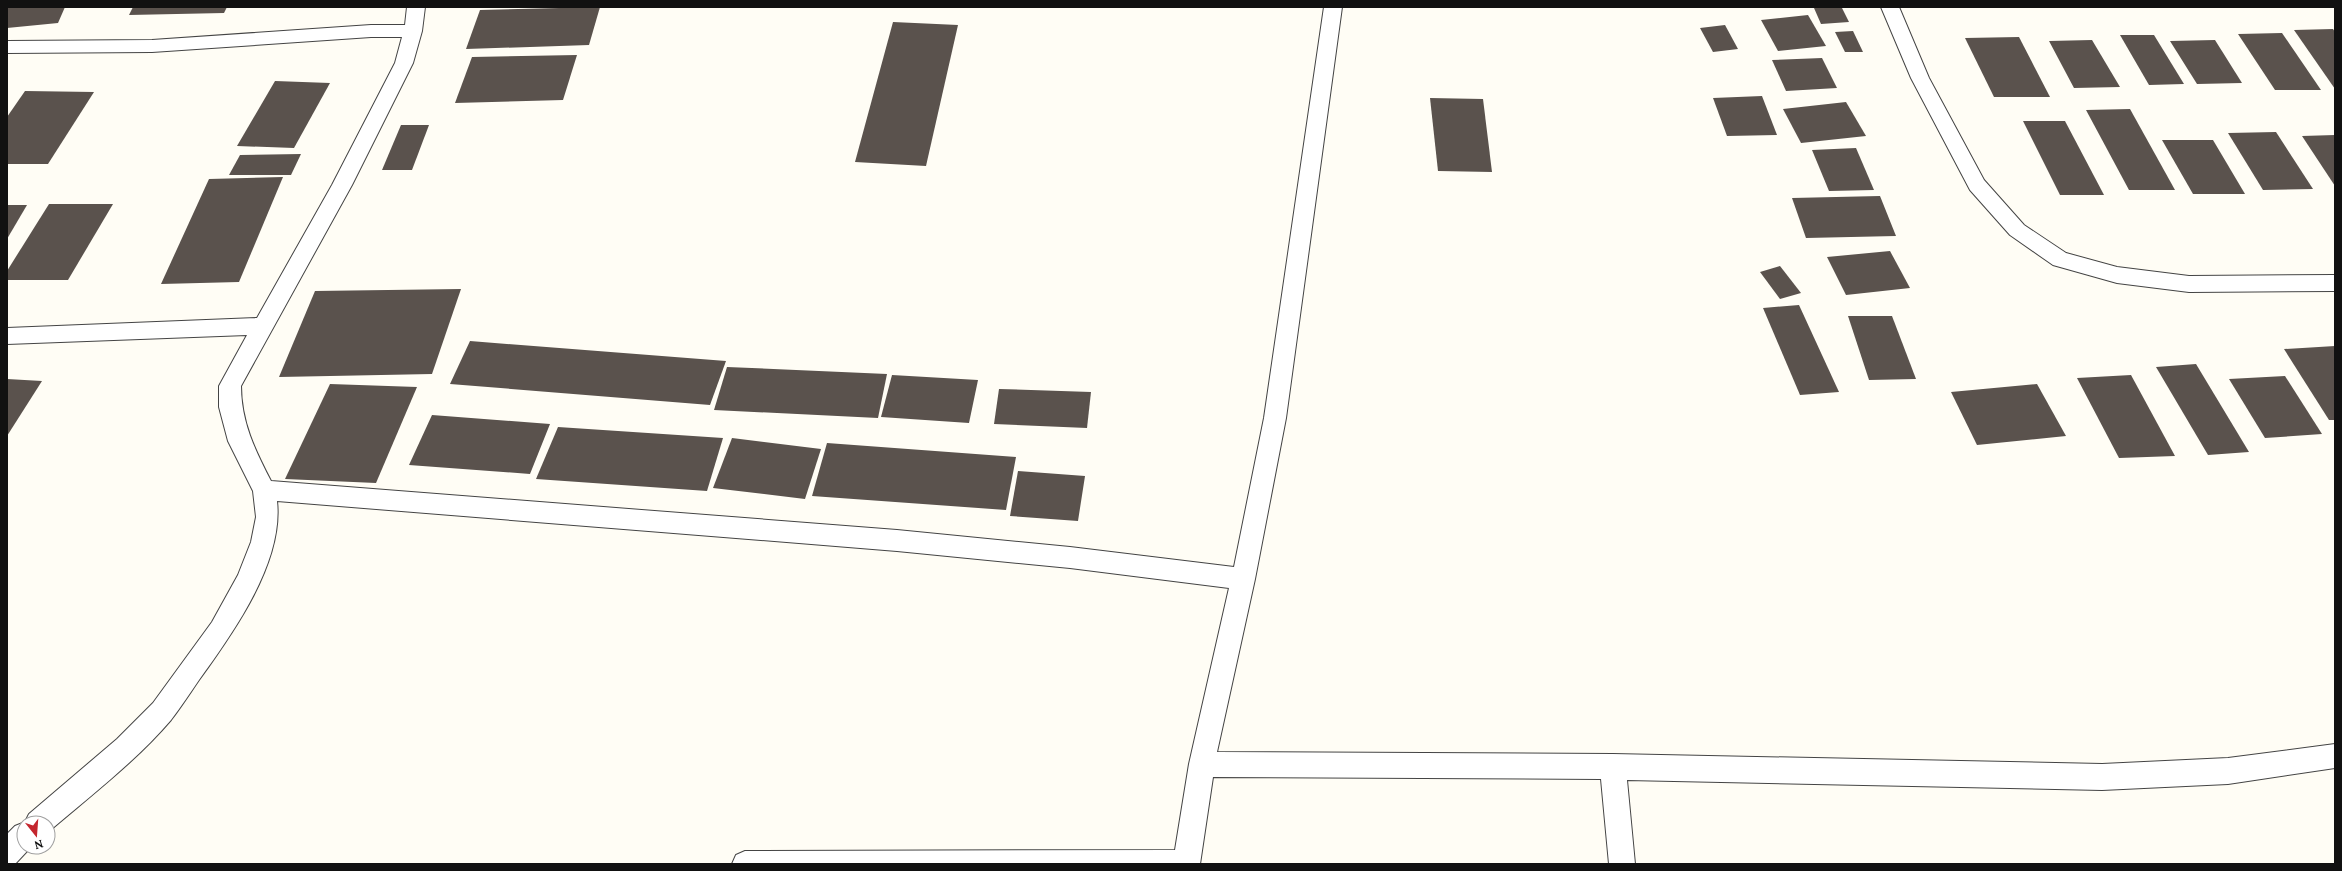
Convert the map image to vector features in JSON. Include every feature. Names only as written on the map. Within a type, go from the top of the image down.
[{"type":"street","points":[[47,815],[126,748],[162,711],[221,630],[248,580],[263,542],[267,517],[264,491],[239,441],[230,407],[230,386],[238,367],[263,326],[342,186],[404,63],[413,31],[416,7]]},
{"type":"street","points":[[745,864],[1187,863],[1202,764],[1243,579],[1275,418],[1333,7]]},
{"type":"street","points":[[1890,7],[1920,78],[1977,185],[2017,230],[2060,259],[2117,275],[2189,284],[2335,283]]},
{"type":"street","points":[[7,47],[152,46],[371,31],[413,31]]},
{"type":"street","points":[[7,336],[263,326]]},
{"type":"street","points":[[264,491],[324,493],[484,510],[741,528],[980,548],[1120,562],[1243,579]]},
{"type":"street","points":[[1202,764],[1613,767],[2102,777],[2228,771],[2335,756]]},
{"type":"street","points":[[1613,767],[1622,864]]},
{"type":"street","points":[[7,854],[16,844]]},
{"type":"building","points":[[7,7],[65,7],[58,23],[7,28]]},
{"type":"building","points":[[133,7],[227,7],[224,13],[129,15]]},
{"type":"building","points":[[600,7],[589,45],[466,49],[480,10]]},
{"type":"building","points":[[1814,8],[1842,8],[1849,22],[1821,24]]},
{"type":"building","points":[[1808,15],[1826,46],[1778,51],[1761,20]]},
{"type":"building","points":[[893,22],[958,25],[926,166],[855,162]]},
{"type":"building","points":[[1725,25],[1738,49],[1713,52],[1700,28]]},
{"type":"building","points":[[2333,29],[2335,32],[2335,89],[2294,30]]},
{"type":"building","points":[[1853,31],[1863,52],[1845,52],[1835,32]]},
{"type":"building","points":[[2282,33],[2321,90],[2275,90],[2238,34]]},
{"type":"building","points":[[2120,35],[2154,35],[2184,84],[2149,85]]},
{"type":"building","points":[[2019,37],[2050,97],[1994,97],[1965,38]]},
{"type":"building","points":[[2092,40],[2120,87],[2074,88],[2049,41]]},
{"type":"building","points":[[2215,40],[2242,83],[2197,84],[2170,41]]},
{"type":"building","points":[[577,55],[563,100],[455,103],[472,57]]},
{"type":"building","points":[[1822,58],[1837,88],[1786,91],[1772,60]]},
{"type":"building","points":[[275,81],[330,83],[294,148],[237,146]]},
{"type":"building","points":[[25,91],[94,92],[48,164],[7,164],[7,117]]},
{"type":"building","points":[[1762,96],[1777,135],[1727,136],[1713,98]]},
{"type":"building","points":[[1430,98],[1483,99],[1492,172],[1438,171]]},
{"type":"building","points":[[1846,102],[1866,136],[1801,143],[1783,109]]},
{"type":"building","points":[[2130,109],[2175,190],[2129,190],[2086,110]]},
{"type":"building","points":[[2023,121],[2065,121],[2104,195],[2060,195]]},
{"type":"building","points":[[401,125],[429,125],[412,170],[382,170]]},
{"type":"building","points":[[2276,132],[2313,189],[2263,190],[2228,133]]},
{"type":"building","points":[[2335,135],[2335,186],[2302,136]]},
{"type":"building","points":[[2162,140],[2213,140],[2245,194],[2193,194]]},
{"type":"building","points":[[1856,148],[1874,190],[1829,191],[1812,150]]},
{"type":"building","points":[[301,154],[291,175],[229,175],[240,155]]},
{"type":"building","points":[[283,177],[239,282],[161,284],[209,179]]},
{"type":"building","points":[[1880,196],[1896,236],[1806,238],[1792,198]]},
{"type":"building","points":[[49,204],[113,204],[68,280],[7,280],[7,271]]},
{"type":"building","points":[[7,205],[27,205],[7,239]]},
{"type":"building","points":[[1890,251],[1910,288],[1846,295],[1827,257]]},
{"type":"building","points":[[1780,266],[1801,293],[1780,299],[1760,272]]},
{"type":"building","points":[[461,289],[432,374],[279,377],[315,291]]},
{"type":"building","points":[[1799,305],[1839,392],[1800,395],[1763,308]]},
{"type":"building","points":[[1848,316],[1892,316],[1916,379],[1869,380]]},
{"type":"building","points":[[470,341],[726,361],[710,405],[450,384]]},
{"type":"building","points":[[2335,346],[2335,420],[2329,420],[2284,349]]},
{"type":"building","points":[[2196,364],[2249,452],[2208,455],[2156,367]]},
{"type":"building","points":[[727,367],[887,374],[878,418],[714,410]]},
{"type":"building","points":[[892,375],[978,380],[969,423],[881,417]]},
{"type":"building","points":[[2131,375],[2175,456],[2119,458],[2077,378]]},
{"type":"building","points":[[2285,376],[2322,434],[2265,438],[2229,379]]},
{"type":"building","points":[[7,379],[42,381],[7,436]]},
{"type":"building","points":[[330,384],[417,387],[376,483],[285,479]]},
{"type":"building","points":[[2037,384],[2066,436],[1977,445],[1951,392]]},
{"type":"building","points":[[999,389],[1091,392],[1087,428],[994,424]]},
{"type":"building","points":[[432,415],[550,424],[530,474],[409,465]]},
{"type":"building","points":[[558,427],[723,438],[707,491],[536,479]]},
{"type":"building","points":[[732,438],[821,449],[805,499],[713,488]]},
{"type":"building","points":[[827,443],[1016,457],[1006,510],[812,496]]},
{"type":"building","points":[[1018,471],[1085,476],[1078,521],[1010,516]]}]
